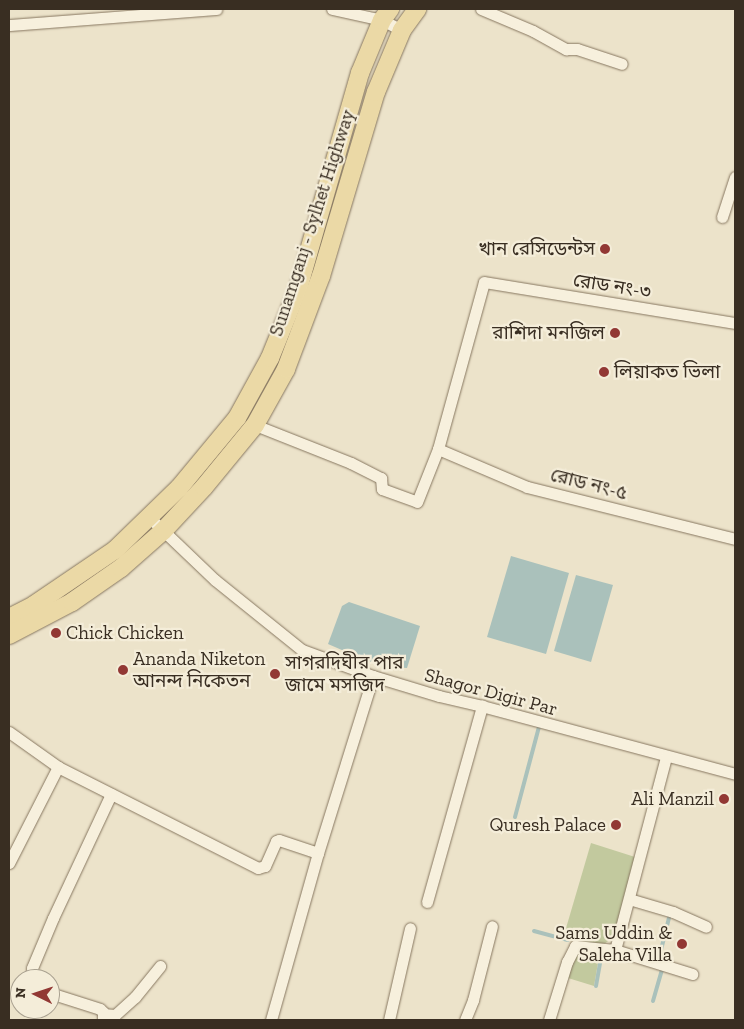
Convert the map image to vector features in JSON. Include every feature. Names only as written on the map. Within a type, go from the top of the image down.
[{"type":"main road","name":"Sunamganj - Sylhet Highway","points":[[9,635],[72,602],[121,568],[163,531],[209,481],[255,425],[286,369],[314,293],[376,92],[402,30],[417,9]]},
{"type":"main road","name":"Sunamganj - Sylhet Highway","points":[[9,618],[34,605],[115,550],[178,488],[237,418],[270,358],[298,289],[360,73],[386,14]]},
{"type":"street","points":[[9,25],[216,9]]},
{"type":"street","points":[[332,9],[386,14],[402,30]]},
{"type":"street","points":[[480,9],[533,31],[566,48],[577,49],[622,64]]},
{"type":"street","points":[[722,217],[735,177]]},
{"type":"street","name":"রোড নং-৩","points":[[438,449],[484,282],[735,323]]},
{"type":"street","points":[[255,425],[351,463],[381,478],[382,489],[414,502],[420,500],[438,449]]},
{"type":"street","name":"রোড নং-৫","points":[[438,449],[527,487],[735,540]]},
{"type":"street","name":"Shagor Digir Par","points":[[149,516],[215,580],[302,650],[373,676],[439,696],[735,774]]},
{"type":"street","points":[[270,1020],[318,853],[373,676]]},
{"type":"street","points":[[427,902],[482,706]]},
{"type":"street","points":[[9,732],[58,767],[258,868],[265,866],[277,840],[318,853]]},
{"type":"street","points":[[615,950],[666,757]]},
{"type":"street","points":[[9,863],[58,767]]},
{"type":"street","points":[[32,969],[53,918],[111,794]]},
{"type":"street","points":[[629,899],[673,912],[706,927]]},
{"type":"street","points":[[465,1020],[473,1000],[492,926]]},
{"type":"street","points":[[389,1020],[410,928]]},
{"type":"street","points":[[549,1020],[575,946],[615,950],[692,974]]},
{"type":"street","points":[[60,997],[100,1009],[103,1017],[115,1015],[135,997],[160,966]]},
{"type":"green space","points":[[591,843],[635,857],[615,936],[600,947],[564,935]]},
{"type":"green space","points":[[577,950],[599,957],[594,986],[568,978]]},
{"type":"water","points":[[511,556],[569,573],[546,654],[487,637]]},
{"type":"water","points":[[576,575],[613,585],[591,662],[554,651]]},
{"type":"water","points":[[349,602],[420,626],[407,668],[390,667],[365,660],[328,644],[342,606]]},
{"type":"waterway","points":[[515,817],[540,723]]},
{"type":"waterway","points":[[659,958],[670,914]]},
{"type":"waterway","points":[[534,931],[568,940]]},
{"type":"waterway","points":[[596,986],[602,953]]},
{"type":"waterway","points":[[653,1001],[663,967]]},
{"type":"place","name":"খান রেসিডেন্টস","points":[[605,249]]},
{"type":"place","name":"রাশিদা মনজিল","points":[[615,333]]},
{"type":"place","name":"লিয়াকত ভিলা","points":[[604,372]]},
{"type":"place","name":"Chick Chicken","points":[[56,633]]},
{"type":"place","name":"Ananda Niketon আনন্দ নিকেতন","points":[[123,670]]},
{"type":"place","name":"সাগরদিঘীর পার জামে মসজিদ","points":[[275,674]]},
{"type":"place","name":"Ali Manzil","points":[[724,799]]},
{"type":"place","name":"Quresh Palace","points":[[616,825]]},
{"type":"place","name":"Sams Uddin & Saleha Villa","points":[[682,944]]}]
